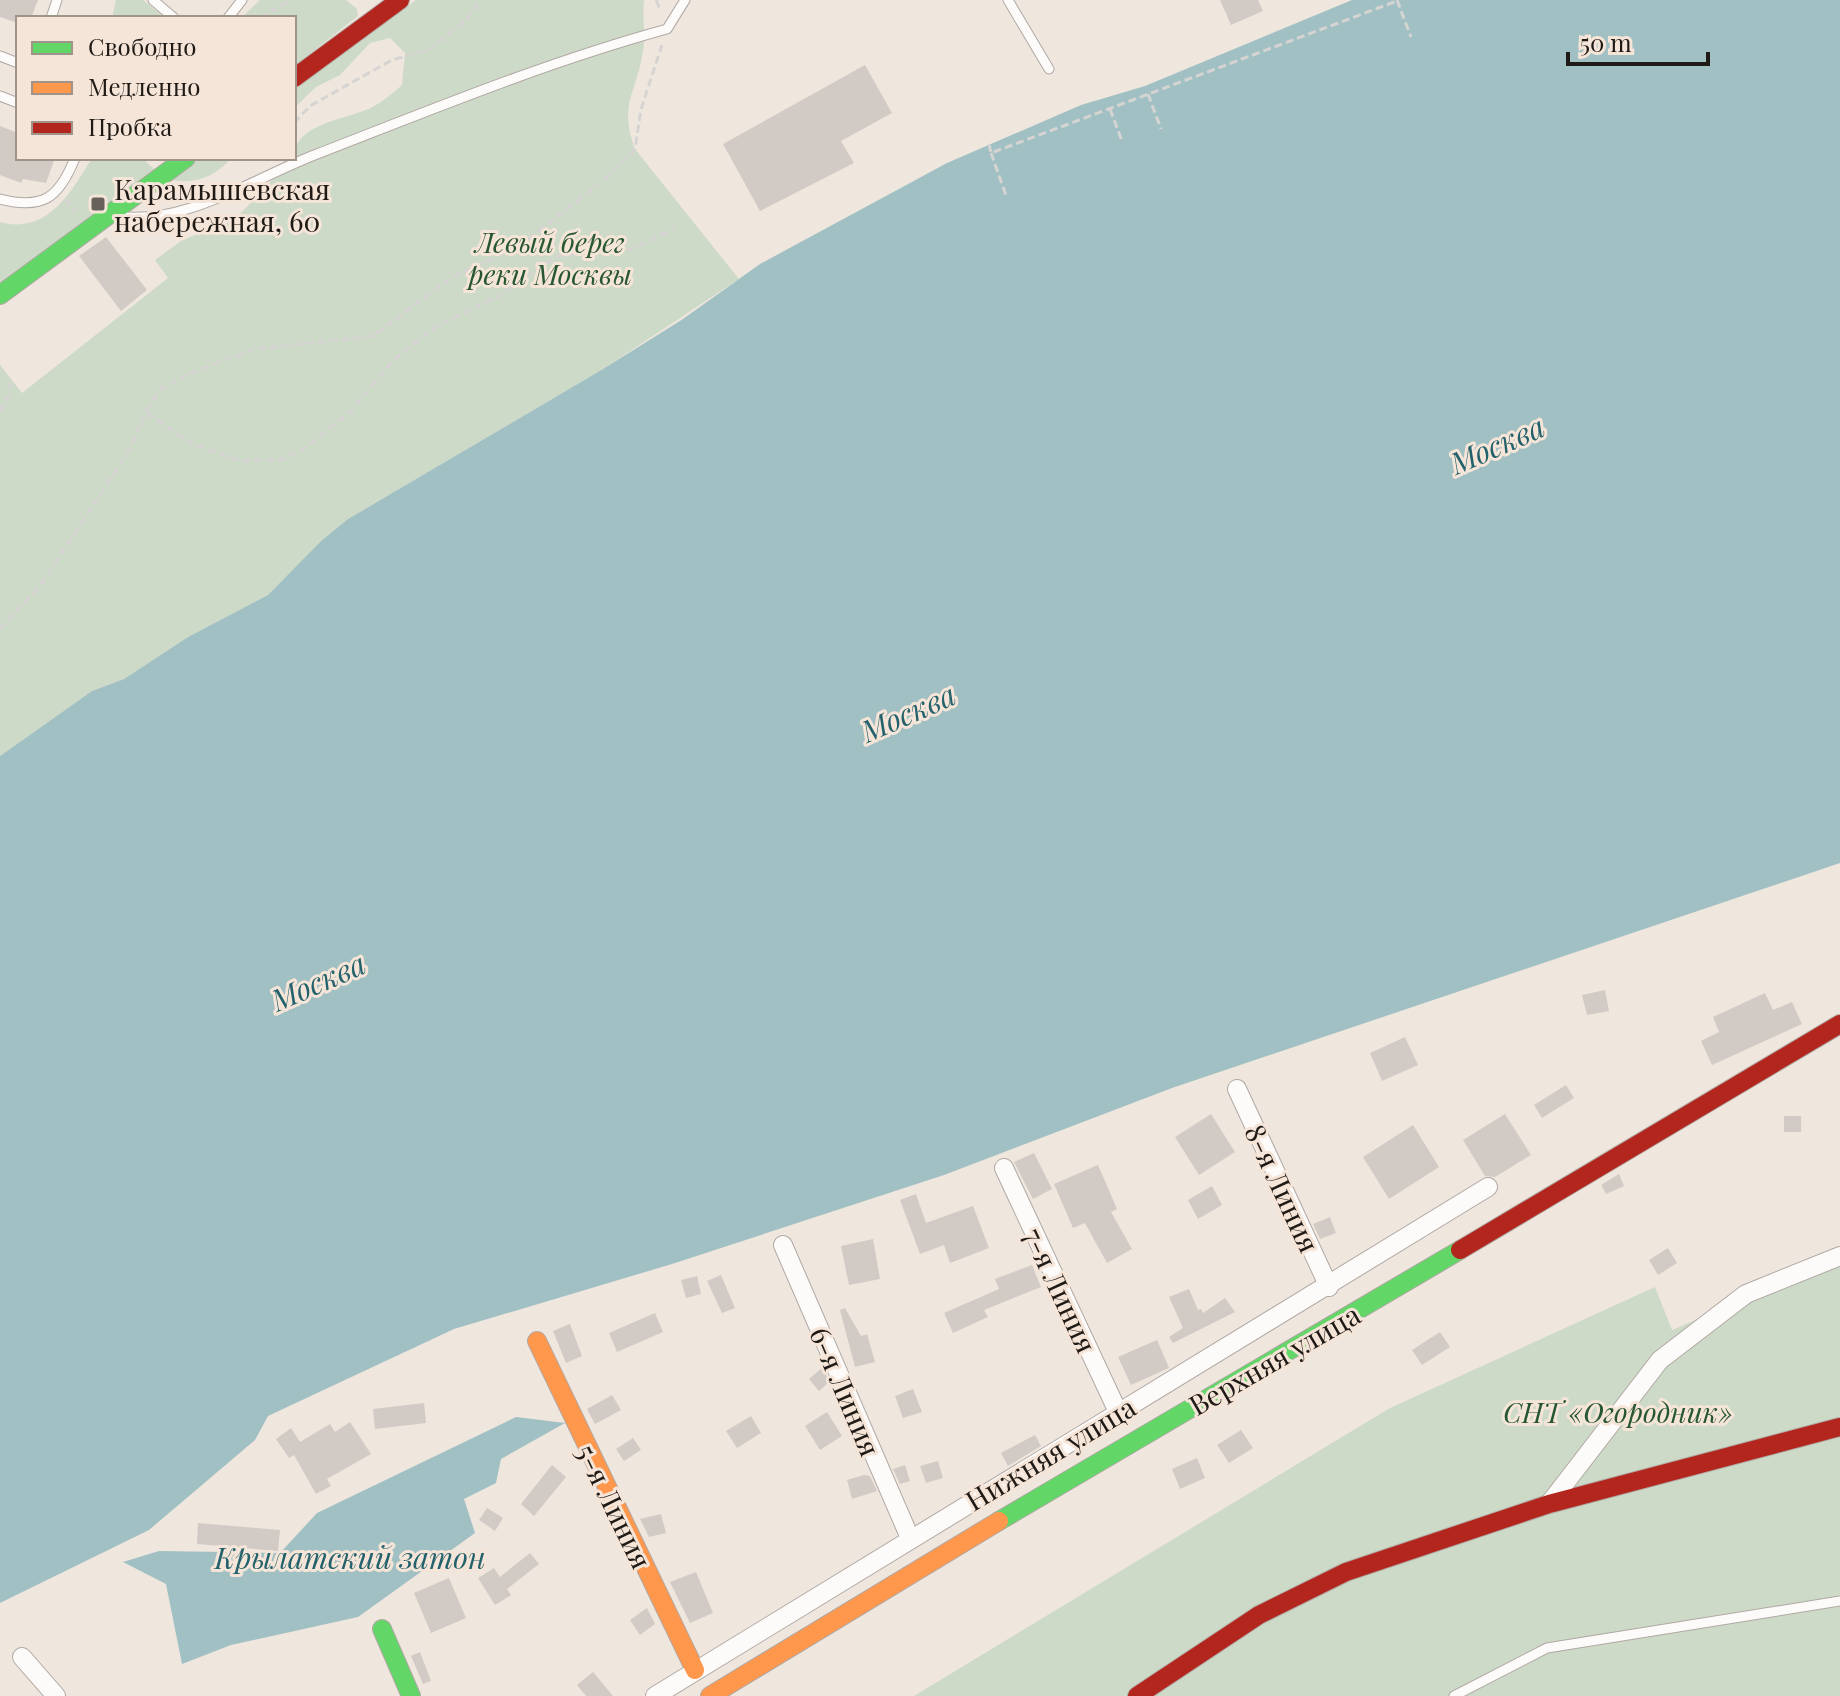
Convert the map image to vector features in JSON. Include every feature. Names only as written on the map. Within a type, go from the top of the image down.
[{"type":"street","points":[[296,77],[400,0]]},
{"type":"street","points":[[0,295],[178,160]]},
{"type":"street","name":"Верхняя улица","points":[[710,1696],[1134,1439],[1346,1318],[1840,1024]]},
{"type":"street","name":"8-я Линия","points":[[1237,1089],[1329,1287]]},
{"type":"street","name":"7-я Линия","points":[[1004,1168],[1118,1412]]},
{"type":"street","name":"Нижняя улица","points":[[655,1696],[910,1538],[1329,1287],[1488,1187]]},
{"type":"street","name":"6-я Линия","points":[[783,1245],[910,1538]]},
{"type":"street","points":[[1549,1504],[1660,1360],[1746,1294],[1840,1256]]},
{"type":"street","name":"5-я Линия","points":[[537,1341],[695,1670]]},
{"type":"street","points":[[1137,1696],[1259,1615],[1346,1572],[1549,1504],[1840,1427]]},
{"type":"street","points":[[382,1629],[411,1696]]},
{"type":"street","points":[[22,1657],[56,1696]]},
{"type":"lane","points":[[153,0],[172,16]]},
{"type":"lane","points":[[230,16],[242,0]]},
{"type":"lane","points":[[109,215],[140,219],[191,208],[282,167],[577,54],[667,29],[685,0]]},
{"type":"lane","points":[[1008,0],[1049,69]]},
{"type":"lane","points":[[0,199],[27,204],[43,201],[58,191],[74,160]]},
{"type":"lane","points":[[1454,1696],[1547,1648],[1840,1601]]},
{"type":"path","points":[[263,16],[290,0]]},
{"type":"path","points":[[296,121],[310,106],[392,60],[429,50],[465,21],[480,0]]},
{"type":"path","points":[[991,153],[1397,0],[1411,37]]},
{"type":"path","points":[[0,629],[40,586],[129,451],[146,412],[160,390],[188,374],[254,349],[373,336],[451,278],[521,245],[605,179],[635,149],[641,109],[667,29]]},
{"type":"path","points":[[1148,94],[1161,129]]},
{"type":"path","points":[[1110,109],[1122,141]]},
{"type":"path","points":[[989,144],[1007,198]]},
{"type":"path","points":[[146,412],[192,444],[240,461],[283,459],[305,448],[352,410],[393,360],[437,326],[499,296],[557,256],[632,249],[676,228]]},
{"type":"path","points":[[0,411],[10,394],[11,380]]},
{"type":"green space","points":[[116,0],[143,0],[163,16],[112,16]]},
{"type":"green space","points":[[260,0],[346,0],[357,9],[358,16],[296,64],[296,16],[243,16]]},
{"type":"green space","name":"Левый берег реки Москвы","points":[[416,0],[644,0],[643,51],[628,109],[635,149],[739,279],[603,369],[348,519],[321,541],[268,595],[188,637],[124,679],[92,691],[0,756],[0,365],[22,393],[168,278],[155,260],[181,241],[237,217],[268,185],[285,160],[296,160],[297,146],[303,136],[326,123],[376,105],[402,85],[405,53],[390,38],[370,43],[340,75],[316,87],[296,106],[296,89]]},
{"type":"green space","points":[[91,160],[144,160],[154,169],[0,283],[0,222],[32,222],[45,216],[76,184]]},
{"type":"green space","points":[[197,160],[229,160],[204,178],[170,180]]},
{"type":"green space","name":"СНТ «Огородник»","points":[[1840,1259],[1840,1696],[914,1696],[1390,1408],[1655,1287],[1672,1330]]},
{"type":"water","name":"Москва","points":[[1352,0],[1840,0],[1840,863],[1172,1088],[944,1175],[672,1264],[454,1329],[268,1416],[255,1440],[149,1530],[0,1603],[0,756],[92,691],[124,679],[188,637],[268,595],[321,541],[348,519],[603,369],[683,319],[760,264],[947,163],[1081,105],[1145,86]]},
{"type":"water","name":"Крылатский затон","points":[[516,1417],[565,1423],[501,1459],[496,1483],[464,1499],[475,1533],[358,1617],[231,1645],[182,1664],[166,1584],[123,1562],[159,1551],[280,1553],[317,1513]]},
{"type":"building","points":[[0,0],[38,0],[32,16],[16,16],[16,22],[0,17]]},
{"type":"building","points":[[1220,0],[1258,0],[1263,11],[1231,25]]},
{"type":"building","points":[[865,65],[892,113],[841,141],[854,163],[760,211],[723,144]]},
{"type":"building","points":[[0,126],[16,132],[16,160],[54,160],[46,183],[23,179],[21,183],[0,175]]},
{"type":"building","points":[[106,237],[147,290],[121,311],[79,256]]},
{"type":"building","points":[[1605,990],[1609,1011],[1587,1015],[1582,995]]},
{"type":"building","points":[[1765,993],[1773,1010],[1792,1002],[1802,1024],[1712,1065],[1701,1041],[1719,1032],[1713,1017]]},
{"type":"building","points":[[1405,1037],[1418,1065],[1382,1081],[1370,1053]]},
{"type":"building","points":[[1566,1085],[1574,1098],[1542,1118],[1534,1105]]},
{"type":"building","points":[[1211,1114],[1235,1152],[1199,1175],[1175,1137]]},
{"type":"building","points":[[1505,1114],[1531,1155],[1495,1177],[1485,1176],[1463,1140]]},
{"type":"building","points":[[1784,1116],[1801,1116],[1801,1132],[1784,1132]]},
{"type":"building","points":[[1413,1125],[1439,1167],[1389,1199],[1363,1157]]},
{"type":"building","points":[[1034,1153],[1052,1189],[1033,1199],[1014,1162]]},
{"type":"building","points":[[1098,1165],[1117,1209],[1111,1212],[1132,1249],[1107,1263],[1085,1223],[1073,1228],[1054,1184]]},
{"type":"building","points":[[1619,1174],[1624,1186],[1606,1194],[1601,1185]]},
{"type":"building","points":[[1212,1186],[1222,1205],[1198,1219],[1188,1200]]},
{"type":"building","points":[[916,1194],[926,1223],[973,1206],[989,1248],[950,1263],[944,1245],[920,1254],[900,1200]]},
{"type":"building","points":[[1330,1217],[1336,1233],[1320,1239],[1313,1224]]},
{"type":"building","points":[[873,1239],[880,1279],[849,1285],[841,1246]]},
{"type":"building","points":[[1668,1248],[1677,1263],[1658,1275],[1649,1260]]},
{"type":"building","points":[[1032,1265],[1041,1287],[984,1310],[988,1317],[953,1333],[944,1313],[999,1289],[995,1279]]},
{"type":"building","points":[[721,1275],[735,1308],[722,1313],[707,1281]]},
{"type":"building","points":[[697,1276],[701,1294],[686,1298],[681,1280]]},
{"type":"building","points":[[1189,1289],[1198,1310],[1201,1309],[1203,1313],[1225,1298],[1235,1312],[1173,1343],[1169,1337],[1183,1328],[1169,1297]]},
{"type":"building","points":[[845,1308],[861,1336],[867,1334],[875,1362],[855,1367],[840,1310]]},
{"type":"building","points":[[655,1313],[663,1332],[617,1352],[609,1333]]},
{"type":"building","points":[[570,1324],[582,1356],[566,1363],[553,1331]]},
{"type":"building","points":[[1440,1332],[1450,1347],[1422,1365],[1412,1350]]},
{"type":"building","points":[[1157,1340],[1169,1368],[1131,1385],[1118,1357]]},
{"type":"building","points":[[823,1367],[829,1382],[819,1391],[809,1379]]},
{"type":"building","points":[[913,1389],[922,1412],[903,1418],[895,1396]]},
{"type":"building","points":[[612,1395],[621,1410],[595,1424],[587,1409]]},
{"type":"building","points":[[424,1403],[426,1423],[375,1429],[373,1409]]},
{"type":"building","points":[[827,1412],[842,1436],[820,1450],[805,1426]]},
{"type":"building","points":[[751,1416],[761,1433],[737,1448],[726,1431]]},
{"type":"building","points":[[350,1422],[371,1454],[327,1479],[331,1486],[316,1494],[294,1455],[289,1458],[276,1439],[291,1428],[300,1442],[330,1424],[335,1432]]},
{"type":"building","points":[[1241,1430],[1253,1448],[1229,1463],[1217,1445]]},
{"type":"building","points":[[1035,1435],[1041,1446],[1008,1466],[1001,1453]]},
{"type":"building","points":[[633,1438],[641,1450],[624,1461],[616,1449]]},
{"type":"building","points":[[1197,1458],[1205,1478],[1180,1489],[1172,1469]]},
{"type":"building","points":[[938,1461],[943,1478],[926,1483],[920,1466]]},
{"type":"building","points":[[552,1465],[566,1477],[534,1516],[521,1504]]},
{"type":"building","points":[[905,1465],[910,1481],[900,1484],[893,1469]]},
{"type":"building","points":[[870,1476],[877,1491],[852,1499],[847,1480]]},
{"type":"building","points":[[487,1508],[503,1518],[495,1531],[479,1520]]},
{"type":"building","points":[[661,1514],[666,1533],[649,1537],[640,1519]]},
{"type":"building","points":[[198,1523],[280,1530],[278,1551],[197,1544]]},
{"type":"building","points":[[530,1553],[539,1564],[507,1589],[511,1595],[495,1605],[478,1578],[494,1568],[500,1577]]},
{"type":"building","points":[[696,1572],[713,1613],[690,1623],[670,1582]]},
{"type":"building","points":[[449,1578],[466,1618],[431,1633],[414,1593]]},
{"type":"building","points":[[647,1608],[655,1624],[640,1635],[630,1620]]},
{"type":"building","points":[[420,1652],[431,1681],[423,1684],[411,1656]]},
{"type":"building","points":[[593,1672],[613,1696],[586,1696],[577,1685]]},
{"type":"traffic: fast","points":[[0,295],[183,160]]},
{"type":"traffic: fast","points":[[999,1521],[1460,1250]]},
{"type":"traffic: fast","points":[[382,1629],[411,1696]]},
{"type":"traffic: slow","points":[[537,1341],[695,1670]]},
{"type":"traffic: slow","points":[[710,1696],[999,1521]]},
{"type":"traffic: jam","points":[[296,77],[400,0]]},
{"type":"traffic: jam","points":[[1460,1250],[1840,1024]]},
{"type":"traffic: jam","points":[[1137,1696],[1259,1615],[1346,1572],[1549,1504],[1840,1427]]},
{"type":"place","name":"Карамышевская набережная, 60","points":[[98,204]]}]
